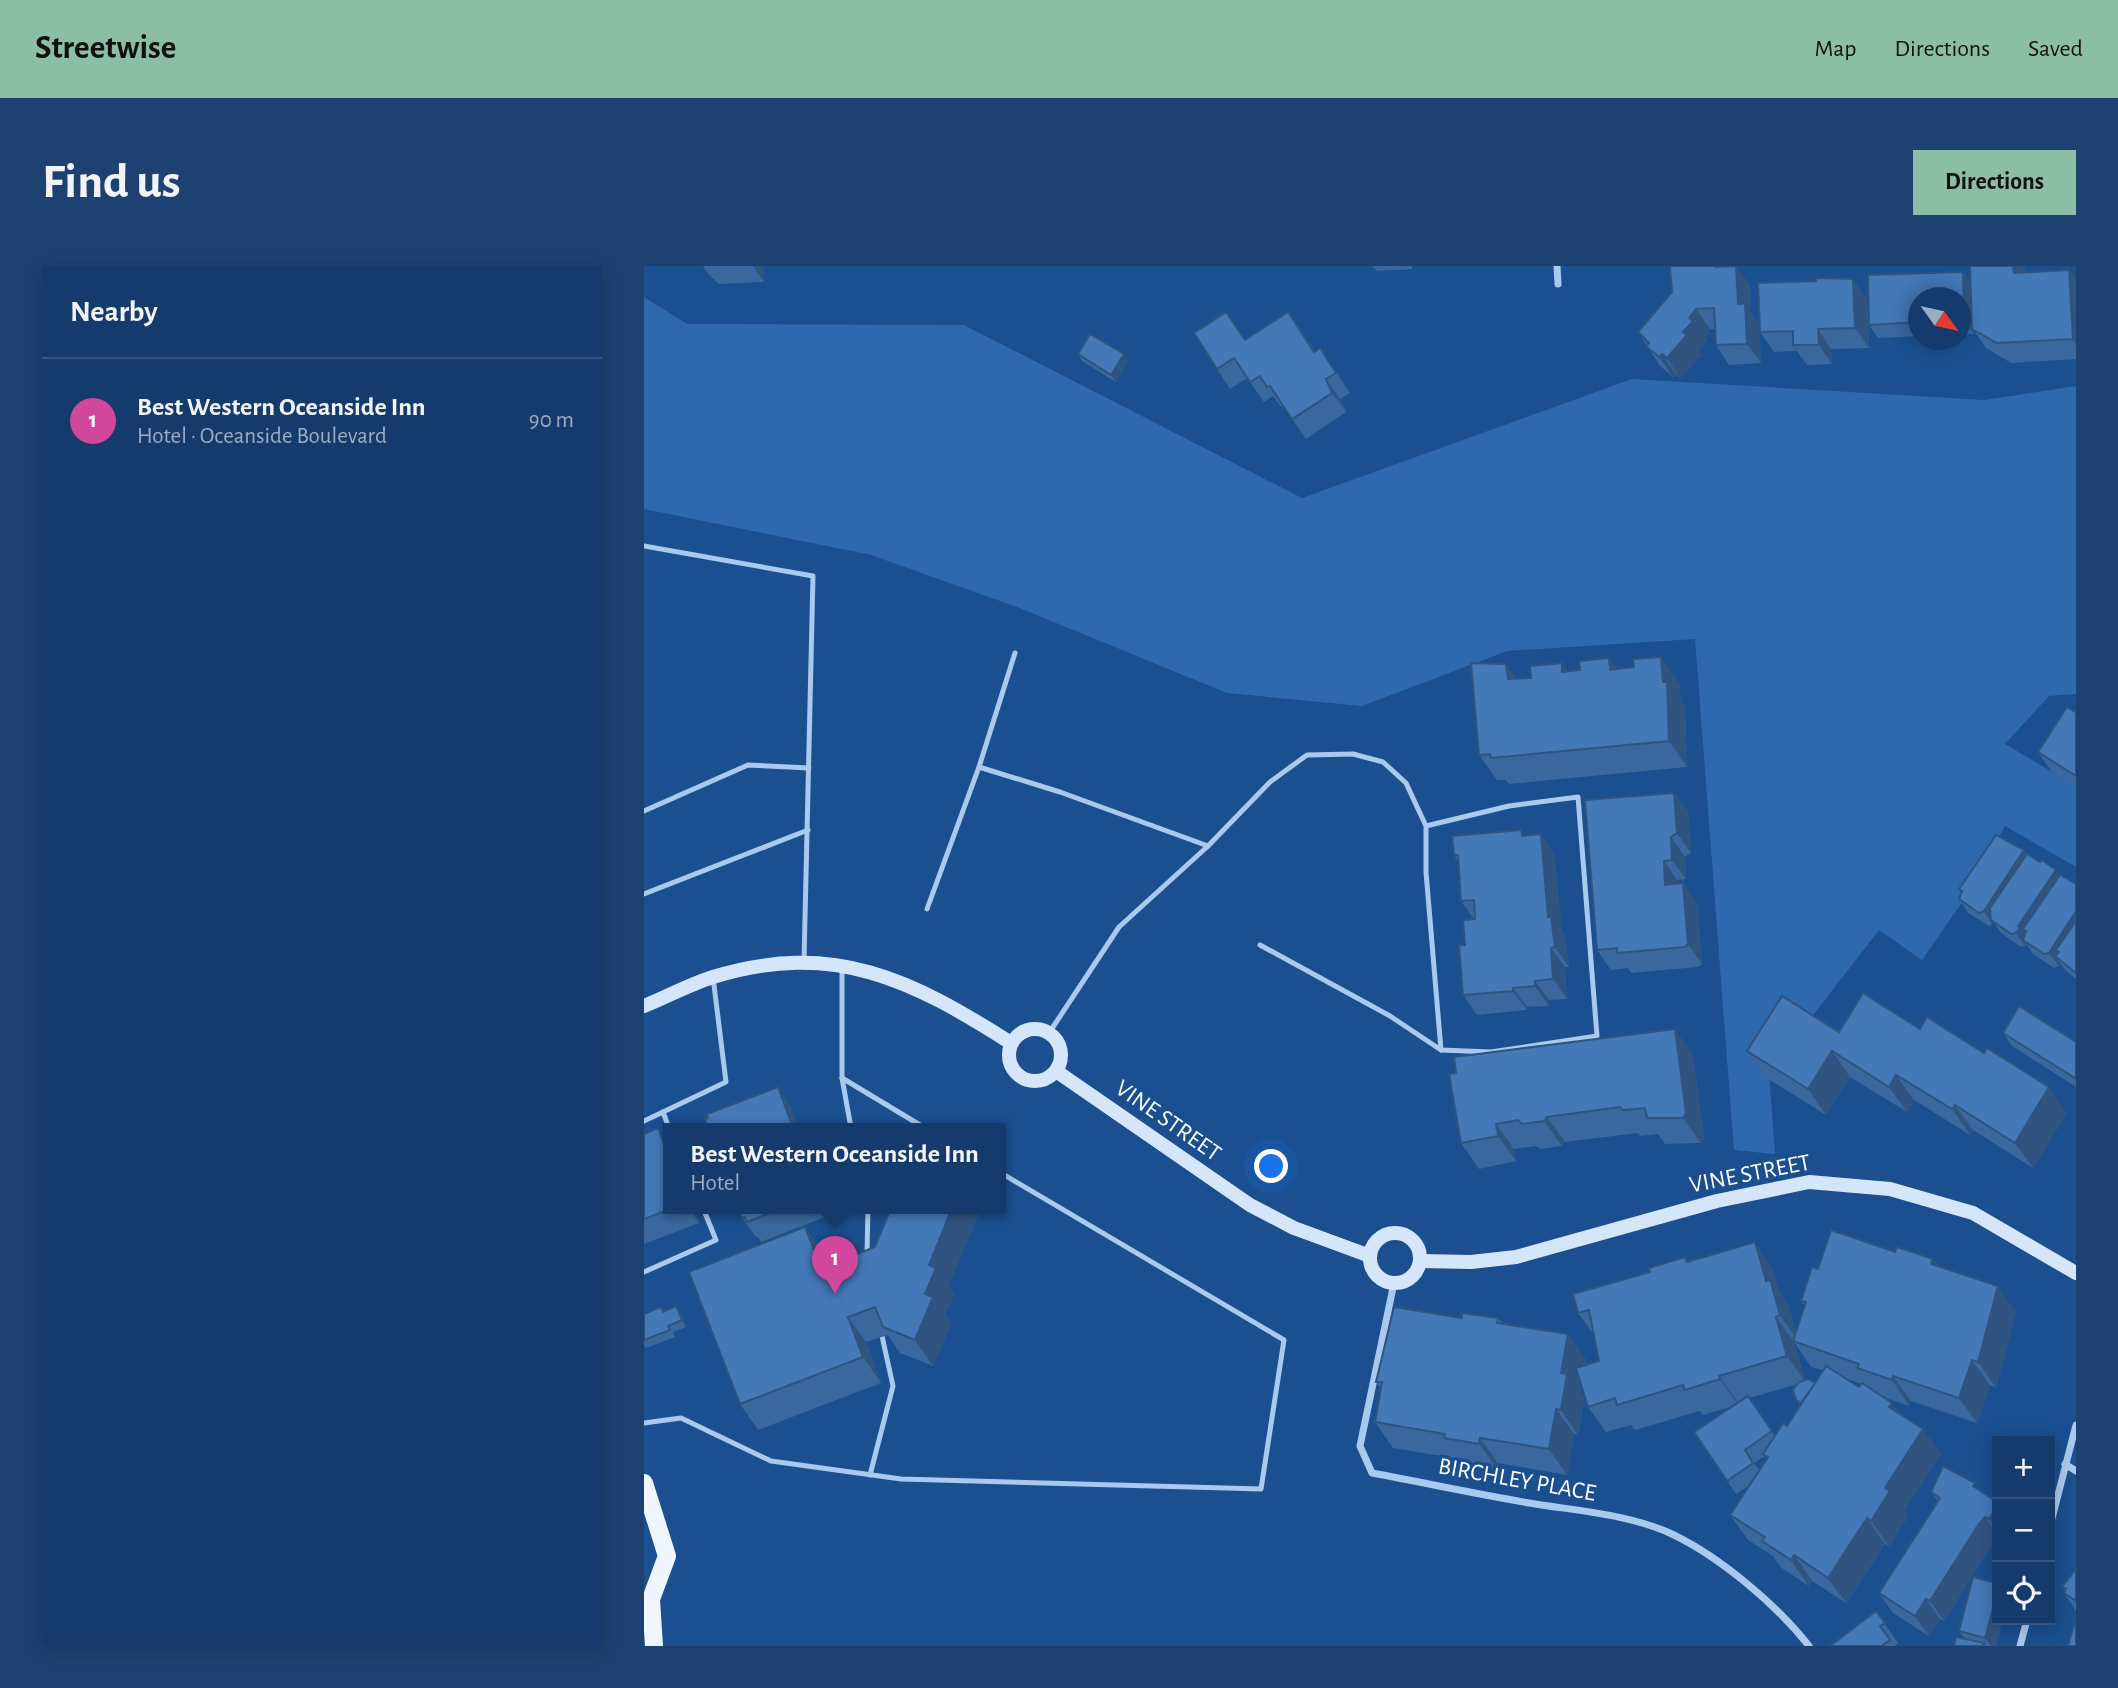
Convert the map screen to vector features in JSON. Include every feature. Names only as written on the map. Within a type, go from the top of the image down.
[{"type":"main road","points":[[644,1483],[667,1556],[647,1597],[654,1646]]},
{"type":"street","points":[[1557,266],[1558,284]]},
{"type":"street","points":[[644,1006],[713,977],[804,961],[842,964],[886,975],[942,1001],[1011,1043]]},
{"type":"street","points":[[1035,1029],[1049,1033],[1059,1043],[1062,1058],[1056,1071],[1046,1079],[1033,1082],[1021,1078],[1012,1069],[1008,1056],[1011,1043],[1021,1033],[1035,1029]]},
{"type":"street","name":"VINE STREET","points":[[1056,1071],[1250,1205],[1294,1228],[1370,1256]]},
{"type":"street","name":"VINE STREET","points":[[1420,1261],[1471,1262],[1516,1256],[1717,1201],[1809,1182],[1890,1189],[1973,1213],[2076,1273]]},
{"type":"street","points":[[1398,1233],[1417,1246],[1420,1261],[1413,1274],[1394,1283],[1380,1278],[1374,1272],[1370,1256],[1372,1248],[1382,1237],[1398,1233]]},
{"type":"street","name":"BIRCHLEY PLACE","points":[[1394,1283],[1360,1446],[1372,1473],[1531,1504],[1600,1513],[1673,1535],[1738,1577],[1788,1621],[1809,1646]]},
{"type":"street","points":[[2055,1505],[2076,1425]]},
{"type":"street","points":[[2065,1464],[2076,1471]]},
{"type":"street","points":[[2020,1646],[2025,1625]]},
{"type":"lane","points":[[644,546],[813,576],[804,961]]},
{"type":"lane","points":[[927,909],[979,767],[1015,653]]},
{"type":"lane","points":[[1049,1033],[1119,928],[1208,846],[1270,782],[1307,755],[1353,754],[1383,762],[1406,783],[1426,826],[1426,872],[1441,1050]]},
{"type":"lane","points":[[644,811],[748,765],[809,768]]},
{"type":"lane","points":[[979,767],[1060,792],[1208,846]]},
{"type":"lane","points":[[1260,945],[1390,1016],[1441,1050],[1491,1052],[1597,1036],[1578,797],[1509,806],[1426,826]]},
{"type":"lane","points":[[644,894],[808,830]]},
{"type":"lane","points":[[842,964],[842,1078],[851,1123]]},
{"type":"lane","points":[[644,1121],[726,1082],[713,977]]},
{"type":"lane","points":[[842,1078],[917,1123]]},
{"type":"lane","points":[[663,1112],[667,1123]]},
{"type":"lane","points":[[644,1423],[681,1418],[771,1461],[901,1479],[1261,1489],[1284,1340],[1006,1176]]},
{"type":"lane","points":[[644,1272],[716,1240],[705,1214]]},
{"type":"lane","points":[[867,1214],[867,1258]]},
{"type":"lane","points":[[870,1475],[893,1386],[882,1336]]},
{"type":"shaded area","points":[[644,297],[687,324],[964,325],[1302,498],[1632,379],[1984,400],[2076,386],[2076,694],[2049,696],[2005,744],[2076,786],[2076,867],[2005,826],[1961,904],[1922,960],[1879,930],[1807,1023],[1767,1045],[1775,1154],[1734,1150],[1695,639],[1507,651],[1362,706],[1227,693],[1017,607],[871,555],[644,509]]},
{"type":"building","points":[[1670,266],[1736,266],[1738,304],[1745,303],[1747,344],[1716,345],[1714,308],[1696,309],[1689,318],[1693,321],[1683,332],[1687,335],[1667,358],[1662,354],[1659,357],[1646,346],[1649,343],[1638,332],[1672,292]]},
{"type":"building","points":[[1970,266],[2013,266],[2014,273],[2069,270],[2073,339],[1997,343],[1972,329]]},
{"type":"building","points":[[1963,272],[1963,287],[1908,287],[1908,323],[1869,325],[1868,275]]},
{"type":"building","points":[[1816,278],[1853,279],[1855,328],[1818,329],[1819,345],[1793,345],[1793,331],[1760,332],[1758,283],[1816,281]]},
{"type":"building","points":[[1226,312],[1245,340],[1288,312],[1314,352],[1320,348],[1336,373],[1326,379],[1332,393],[1292,419],[1270,386],[1267,387],[1260,376],[1250,382],[1234,358],[1217,369],[1194,333]]},
{"type":"building","points":[[1090,334],[1124,354],[1111,375],[1078,354]]},
{"type":"building","points":[[1661,657],[1663,682],[1667,682],[1669,741],[1491,758],[1490,754],[1479,755],[1471,663],[1506,664],[1508,679],[1531,678],[1530,666],[1562,663],[1562,672],[1580,670],[1579,661],[1609,658],[1610,670],[1634,667],[1633,659]]},
{"type":"building","points":[[2067,707],[2076,711],[2076,776],[2038,752]]},
{"type":"building","points":[[1674,793],[1677,833],[1671,837],[1672,860],[1664,861],[1665,885],[1683,883],[1688,944],[1685,947],[1617,953],[1617,948],[1597,950],[1585,800]]},
{"type":"building","points":[[1521,830],[1522,836],[1541,834],[1548,917],[1551,917],[1555,947],[1551,948],[1553,979],[1535,981],[1535,986],[1513,988],[1513,991],[1463,995],[1459,945],[1465,945],[1463,920],[1475,919],[1474,900],[1461,901],[1458,855],[1454,855],[1452,836]]},
{"type":"building","points":[[1996,835],[2024,850],[1984,911],[1979,913],[1959,899],[1962,891],[1959,889]]},
{"type":"building","points":[[2027,854],[2056,870],[2016,933],[2011,934],[1991,920],[1990,908]]},
{"type":"building","points":[[2060,875],[2076,884],[2076,911],[2049,953],[2044,954],[2023,940],[2026,931],[2023,929]]},
{"type":"building","points":[[2076,921],[2076,973],[2055,956],[2059,952],[2056,950]]},
{"type":"building","points":[[1863,993],[1920,1029],[1927,1017],[1984,1053],[1987,1048],[2049,1087],[2015,1143],[1955,1105],[1952,1109],[1896,1075],[1889,1087],[1832,1051],[1808,1089],[1747,1051],[1782,996],[1839,1032]]},
{"type":"building","points":[[2019,1006],[2076,1042],[2075,1078],[2003,1033]]},
{"type":"building","points":[[1675,1029],[1686,1113],[1683,1118],[1647,1118],[1645,1108],[1623,1110],[1620,1107],[1547,1117],[1544,1121],[1522,1124],[1518,1120],[1496,1124],[1498,1136],[1461,1143],[1449,1074],[1456,1073],[1454,1057]]},
{"type":"building","points":[[778,1087],[791,1123],[706,1123],[707,1114]]},
{"type":"building","points":[[658,1128],[663,1142],[663,1212],[644,1219],[644,1134]]},
{"type":"building","points":[[740,1214],[768,1214],[747,1222],[745,1217],[742,1218]]},
{"type":"building","points":[[889,1214],[950,1214],[929,1265],[936,1268],[925,1294],[933,1297],[915,1340],[883,1327],[875,1307],[848,1317],[863,1357],[740,1404],[689,1272],[805,1227],[821,1268],[875,1247]]},
{"type":"building","points":[[1831,1230],[1895,1252],[1897,1247],[1933,1259],[1931,1264],[1998,1286],[1978,1362],[1972,1360],[1959,1398],[1893,1376],[1892,1380],[1857,1368],[1859,1364],[1793,1341],[1806,1302],[1801,1301],[1812,1267],[1818,1269]]},
{"type":"building","points":[[1755,1242],[1766,1281],[1770,1279],[1780,1315],[1776,1317],[1787,1356],[1719,1376],[1720,1379],[1685,1390],[1683,1385],[1617,1405],[1615,1398],[1588,1407],[1576,1368],[1599,1361],[1589,1310],[1578,1313],[1573,1294],[1650,1272],[1649,1268],[1685,1257],[1687,1262]]},
{"type":"building","points":[[676,1306],[682,1320],[668,1326],[670,1330],[644,1340],[644,1314],[661,1307],[663,1312]]},
{"type":"building","points":[[1394,1307],[1462,1318],[1462,1313],[1498,1318],[1497,1323],[1568,1334],[1561,1373],[1567,1374],[1561,1410],[1556,1409],[1549,1449],[1480,1438],[1479,1444],[1444,1438],[1445,1434],[1375,1422],[1382,1382],[1376,1382]]},
{"type":"building","points":[[1826,1366],[1859,1387],[1862,1383],[1892,1403],[1889,1407],[1923,1429],[1885,1488],[1890,1491],[1871,1521],[1867,1518],[1828,1578],[1794,1555],[1791,1560],[1762,1541],[1765,1537],[1730,1515],[1768,1457],[1763,1454],[1783,1423],[1787,1426]]},
{"type":"building","points":[[1808,1379],[1815,1383],[1801,1403],[1796,1400],[1793,1390],[1799,1382]]},
{"type":"building","points":[[1748,1396],[1772,1431],[1745,1450],[1753,1463],[1727,1481],[1694,1432]]},
{"type":"building","points":[[1943,1466],[1975,1483],[1973,1486],[1992,1499],[1992,1514],[1978,1525],[1930,1601],[1926,1599],[1915,1616],[1879,1593],[1940,1498],[1931,1492]]},
{"type":"building","points":[[2076,1569],[2076,1601],[2064,1593],[2066,1589],[2062,1587]]},
{"type":"building","points":[[1973,1577],[1992,1582],[1992,1612],[1985,1638],[1959,1631]]},
{"type":"building","points":[[1876,1611],[1885,1623],[1880,1626],[1890,1640],[1884,1646],[1830,1646]]},
{"type":"building","points":[[2074,1625],[2076,1646],[2068,1646]]},
{"type":"building","points":[[1956,1637],[1984,1643],[1983,1646],[1954,1646]]},
{"type":"place","name":"Best Western Oceanside Inn","points":[[835,1294]]}]
